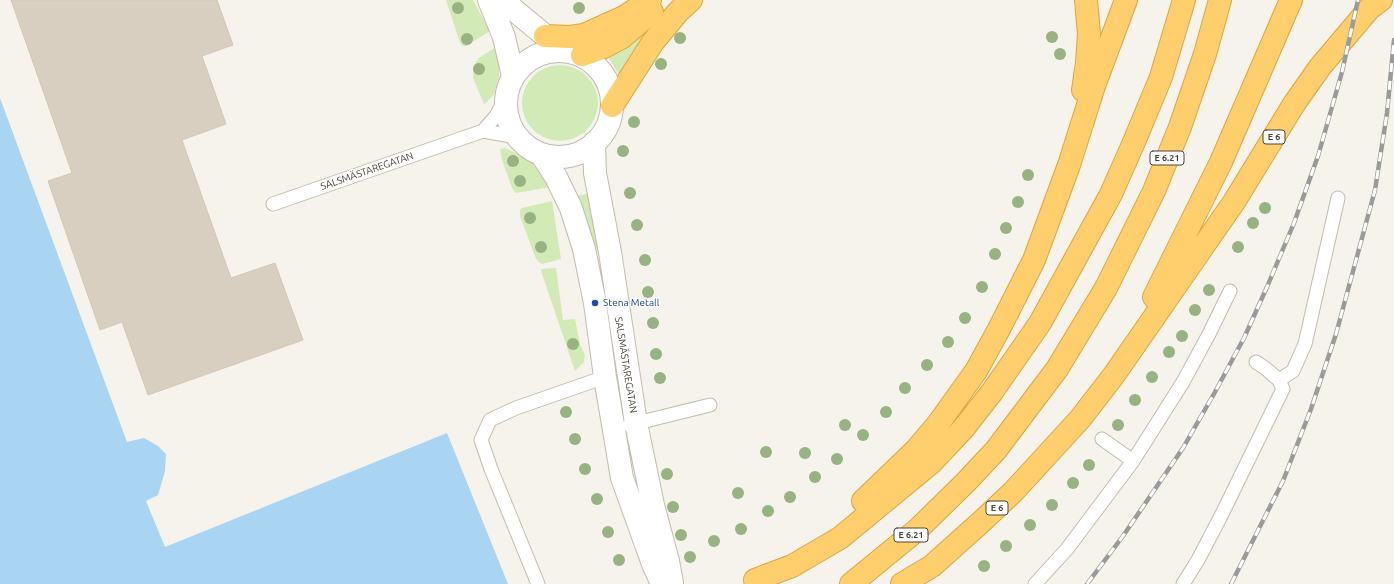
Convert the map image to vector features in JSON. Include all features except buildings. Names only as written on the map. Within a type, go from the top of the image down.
[{"type":"highway","points":[[545,36],[570,37],[584,35],[624,17],[650,0]]},
{"type":"highway","points":[[572,53],[602,48],[621,38],[662,4],[664,0]]},
{"type":"highway","points":[[612,106],[653,42],[678,12],[691,0]]},
{"type":"highway","points":[[1034,260],[1065,160],[1082,93],[1087,63],[1089,34],[1086,0]]},
{"type":"highway","points":[[751,582],[789,561],[821,537],[874,492],[915,451],[938,424],[976,371],[1034,260],[1069,165],[1094,86],[1126,0]]},
{"type":"highway","points":[[751,582],[792,566],[840,538],[931,463],[963,429],[992,392],[1040,323],[1086,242],[1111,194],[1132,149],[1160,78],[1184,0]]},
{"type":"highway","name":"E 6.21","points":[[851,584],[917,530],[971,477],[996,450],[1057,369],[1106,288],[1154,191],[1180,127],[1205,54],[1220,0]]},
{"type":"highway","points":[[1114,375],[1165,276],[1220,162],[1291,0]]},
{"type":"highway","name":"E 6","points":[[902,584],[932,566],[1013,492],[1080,419],[1114,375],[1234,202],[1294,104],[1320,67],[1369,9],[1381,0]]},
{"type":"street","points":[[489,0],[504,37],[513,76]]},
{"type":"street","points":[[502,0],[545,36],[572,53],[597,66],[605,76],[611,93],[612,106],[607,126],[594,143],[583,151],[569,156],[555,157],[541,154],[528,147],[517,137],[511,128],[505,99],[509,83],[526,61],[534,56],[552,50],[572,53]]},
{"type":"street","name":"SALSMÄSTAREGATAN","points":[[594,143],[595,173],[610,252],[636,424],[672,584]]},
{"type":"street","points":[[541,154],[556,177],[571,208],[582,242],[595,303],[605,377],[622,478],[653,564],[662,584]]},
{"type":"lane","points":[[483,131],[496,116],[505,99]]},
{"type":"lane","points":[[483,131],[517,137]]},
{"type":"lane","name":"SALSMÄSTAREGATAN","points":[[273,204],[483,131]]},
{"type":"lane","points":[[1279,380],[1293,371],[1305,344],[1338,198]]},
{"type":"lane","points":[[1035,584],[1067,549],[1133,461],[1183,382],[1230,291]]},
{"type":"lane","points":[[1183,584],[1205,547],[1283,389],[1279,380],[1256,362]]},
{"type":"lane","points":[[538,584],[491,469],[482,440],[490,420],[516,408],[605,377]]},
{"type":"lane","points":[[614,428],[636,424],[710,405]]},
{"type":"lane","points":[[1102,439],[1133,461]]},
{"type":"green space","points":[[446,0],[473,0],[490,31],[466,46],[463,46],[460,43]]},
{"type":"green space","points":[[640,32],[645,38],[620,76],[608,57]]},
{"type":"green space","points":[[496,48],[499,64],[499,77],[494,94],[484,104],[473,78],[474,65],[479,58]]},
{"type":"green space","points":[[560,65],[574,68],[587,76],[595,89],[598,103],[595,117],[587,130],[574,138],[560,141],[546,138],[533,130],[525,117],[522,103],[525,89],[533,76],[546,68]]},
{"type":"green space","points":[[505,148],[531,162],[540,170],[551,187],[516,193],[512,188],[502,160],[500,149]]},
{"type":"green space","points":[[591,193],[604,251],[598,253],[576,196]]},
{"type":"green space","points":[[552,201],[561,259],[543,264],[536,259],[520,216],[520,210],[522,208]]},
{"type":"green space","points":[[556,268],[563,320],[575,319],[580,344],[585,355],[584,362],[575,371],[541,269]]},
{"type":"water","points":[[0,98],[127,442],[144,438],[158,446],[166,454],[165,471],[158,495],[146,501],[165,547],[447,433],[508,584],[0,584]]},
{"type":"railway","points":[[1087,584],[1123,536],[1183,448],[1244,338],[1294,223],[1318,156],[1342,72],[1358,0]]},
{"type":"railway","points":[[1231,584],[1283,481],[1311,409],[1336,334],[1375,190],[1387,113],[1394,40]]},
{"type":"place","name":"Stena Metall","points":[[595,303]]}]
